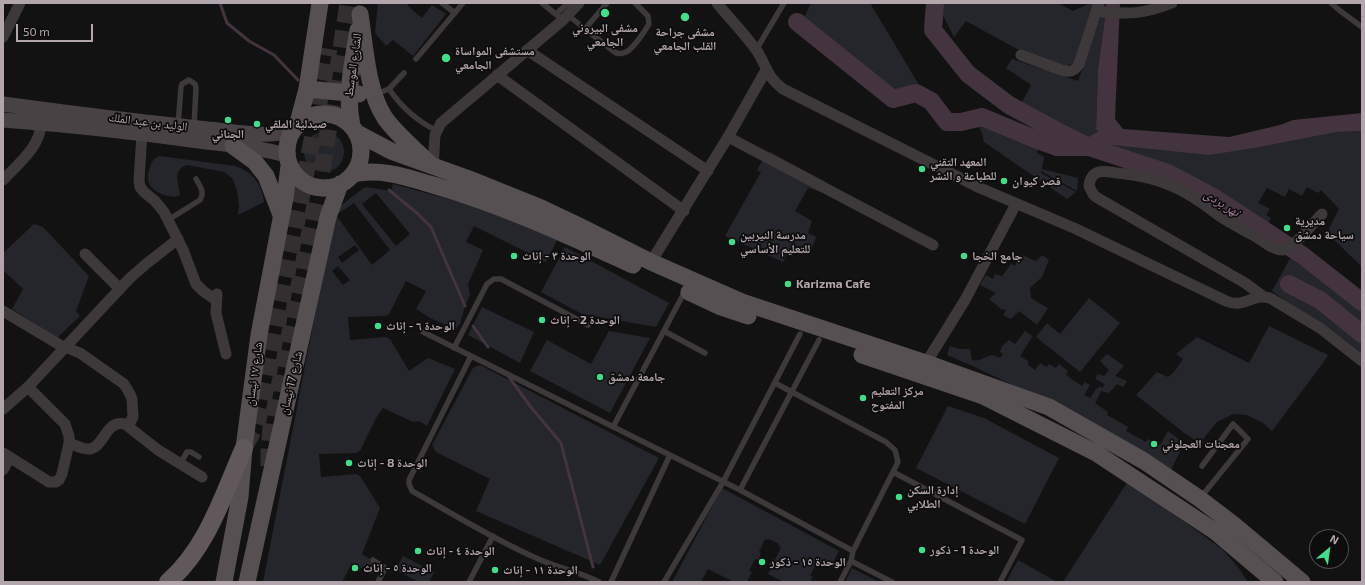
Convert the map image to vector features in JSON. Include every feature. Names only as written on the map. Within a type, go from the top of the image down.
[{"type":"highway","points":[[168,582],[192,556],[209,529],[244,448]]},
{"type":"main road","points":[[320,3],[306,89],[295,126],[287,142],[288,160],[300,179],[311,185],[323,188],[332,187],[347,180],[358,166],[361,150],[360,141],[354,130]]},
{"type":"main road","points":[[361,8],[373,94],[380,111],[391,126],[433,167]]},
{"type":"main road","name":"الشارع الموسط","points":[[354,130],[349,114],[348,93],[361,8]]},
{"type":"main road","points":[[306,89],[373,94]]},
{"type":"main road","name":"الوليد بن عبد الملك","points":[[3,104],[178,126],[268,134],[285,133],[295,126]]},
{"type":"main road","points":[[295,126],[313,115],[326,114],[338,116],[354,130],[390,151],[503,192],[541,208],[651,262],[742,302],[926,363],[1050,407],[1144,461],[1200,499],[1234,525],[1302,582]]},
{"type":"main road","name":"الوليد بن عبد الملك","points":[[3,120],[142,133],[262,149],[288,160]]},
{"type":"main road","points":[[234,146],[255,162],[266,176],[282,215]]},
{"type":"main road","name":"شارع ١٧ نيسان","points":[[224,582],[240,497],[244,448],[259,335],[282,215],[288,160]]},
{"type":"main road","points":[[353,174],[370,171],[392,173],[494,204],[554,229],[721,307],[984,396],[1096,452],[1216,532],[1275,582]]},
{"type":"main road","name":"شارع 17 نيسان","points":[[246,582],[328,217],[340,184]]},
{"type":"street","points":[[4,32],[20,3]]},
{"type":"street","points":[[433,167],[434,140],[441,123],[527,50],[579,3]]},
{"type":"street","points":[[717,3],[756,50],[773,81],[783,89],[980,188],[1074,228],[1232,303],[1239,304],[1256,298],[1270,298],[1320,328],[1362,361]]},
{"type":"street","points":[[1021,55],[1066,72],[1072,71],[1079,64],[1098,7],[1114,14],[1133,14],[1157,9],[1172,3]]},
{"type":"street","points":[[527,50],[708,171]]},
{"type":"street","points":[[651,262],[708,171],[766,70]]},
{"type":"street","points":[[496,76],[684,211]]},
{"type":"street","points":[[3,180],[35,143],[40,133],[41,123]]},
{"type":"street","points":[[142,133],[138,181],[144,192],[160,206],[168,220],[183,250],[196,284],[203,291],[217,296],[215,308],[217,321],[226,354]]},
{"type":"street","points":[[728,137],[932,245]]},
{"type":"street","points":[[1264,297],[1245,282],[1096,197],[1090,190],[1089,186],[1095,173],[1105,172],[1145,177],[1178,188],[1223,218],[1272,246],[1282,250],[1291,246],[1322,214]]},
{"type":"street","points":[[926,363],[965,300],[1016,204]]},
{"type":"street","points":[[3,409],[28,387],[120,288],[146,264],[178,239]]},
{"type":"street","points":[[85,254],[120,288]]},
{"type":"street","points":[[3,311],[56,343],[80,353],[124,384],[132,399],[133,417],[128,426]]},
{"type":"street","points":[[3,470],[7,455],[49,482],[56,482],[61,478],[69,443],[69,436],[65,424],[28,387]]},
{"type":"street","points":[[69,443],[86,449],[91,449],[113,426],[118,423],[128,426],[158,450],[202,477]]},
{"type":"lane","points":[[442,3],[454,13]]},
{"type":"lane","points":[[416,59],[463,3]]},
{"type":"lane","points":[[542,3],[562,17],[585,29],[616,53],[625,53],[630,50],[649,24],[648,16],[635,3]]},
{"type":"lane","points":[[562,17],[568,3]]},
{"type":"lane","points":[[585,29],[607,3]]},
{"type":"lane","points":[[756,50],[784,3]]},
{"type":"lane","points":[[1331,3],[1362,27]]},
{"type":"lane","points":[[373,94],[389,89],[404,73]]},
{"type":"lane","points":[[178,126],[181,87],[182,84],[189,80],[195,84],[196,88],[194,127]]},
{"type":"lane","points":[[389,89],[402,107],[418,121],[437,131]]},
{"type":"lane","points":[[168,220],[200,200],[202,190],[196,180]]},
{"type":"lane","points":[[454,348],[487,284],[494,279],[501,279],[588,325]]},
{"type":"lane","points":[[613,427],[686,290]]},
{"type":"lane","points":[[664,331],[705,353]]},
{"type":"lane","points":[[423,332],[740,490],[853,551]]},
{"type":"lane","points":[[664,582],[723,482],[800,334]]},
{"type":"lane","points":[[740,490],[819,340]]},
{"type":"lane","points":[[471,356],[409,480],[412,491],[538,560],[559,568],[587,575],[599,582]]},
{"type":"lane","points":[[775,383],[886,442],[895,450],[898,462],[853,551],[851,561],[840,582]]},
{"type":"lane","points":[[1200,499],[1248,439],[1233,424],[1202,466]]},
{"type":"lane","points":[[180,464],[187,452],[191,452],[199,457]]},
{"type":"lane","points":[[611,582],[670,455]]},
{"type":"lane","points":[[893,472],[1022,540],[1000,582]]},
{"type":"lane","points":[[469,582],[493,536]]},
{"type":"lane","points":[[373,560],[385,568],[381,581]]},
{"type":"lane","points":[[851,561],[892,582]]},
{"type":"shaded area","points":[[378,3],[407,3],[408,6],[422,18],[432,5],[446,14],[413,56],[393,40],[386,46],[375,33]]},
{"type":"shaded area","points":[[811,3],[870,3],[925,95],[915,91],[894,97],[801,24]]},
{"type":"shaded area","points":[[942,3],[1058,3],[1073,11],[1091,3],[1098,3],[1076,62],[1061,68],[1017,49],[966,21],[954,37],[942,14]]},
{"type":"shaded area","points":[[1107,3],[1098,69],[1096,128],[1260,147],[1337,132],[1362,131],[1362,267],[1327,233],[1339,209],[1321,190],[1318,193],[1307,187],[1302,196],[1289,189],[1285,197],[1267,188],[1258,203],[1270,209],[1266,215],[1271,218],[1265,229],[1224,199],[1170,166],[1111,150],[1037,116],[1020,106],[1031,85],[1006,68],[1012,59],[1078,81],[1105,4]]},
{"type":"shaded area","points":[[1107,3],[1120,3],[1115,119],[1123,129],[1229,137],[1280,125],[1293,120],[1362,113],[1362,131],[1337,132],[1209,155],[1113,145],[1096,129],[1098,69]]},
{"type":"shaded area","points":[[983,120],[1036,143],[1039,147],[1037,153],[1044,157],[1042,169],[1078,178],[1077,191],[1041,171],[1041,173],[1076,192],[1067,199],[984,142],[982,133],[976,121]]},
{"type":"shaded area","points":[[320,132],[328,132],[335,135],[341,141],[344,152],[341,163],[335,169],[328,172],[320,172],[313,169],[307,163],[304,156],[304,148],[307,141],[313,135]]},
{"type":"shaded area","points":[[770,152],[826,182],[821,192],[808,188],[795,211],[812,221],[808,233],[816,237],[810,253],[790,249],[783,262],[725,236],[761,172],[757,170],[762,161]]},
{"type":"shaded area","points":[[160,156],[235,166],[252,175],[259,184],[264,202],[238,215],[239,206],[237,190],[232,178],[224,172],[187,165],[182,167],[178,172],[177,177],[180,195],[174,197],[157,192],[150,184],[148,174],[152,163]]},
{"type":"shaded area","points":[[393,184],[489,210],[557,240],[546,262],[474,226],[466,242],[483,250],[468,284],[470,295],[460,324],[455,329],[430,318],[416,309],[426,291],[406,281],[389,314],[385,316],[348,317],[350,340],[386,337],[390,339],[409,371],[428,358],[455,369],[427,426],[419,421],[413,422],[383,408],[376,418],[360,451],[356,453],[319,454],[321,477],[357,474],[360,476],[380,508],[362,554],[378,564],[372,574],[352,563],[342,582],[263,582],[335,212],[365,187],[391,191]],"holes":[[[376,193],[410,234],[396,246],[362,204]],[[354,203],[390,250],[372,265],[336,215]],[[355,245],[359,250],[342,263],[338,257]],[[338,266],[350,280],[343,285],[332,271]]]},
{"type":"shaded area","points":[[34,224],[43,227],[89,276],[76,311],[80,316],[57,338],[12,309],[23,289],[3,270],[3,253]]},
{"type":"shaded area","points":[[565,247],[669,303],[656,327],[582,314],[541,292]]},
{"type":"shaded area","points":[[1293,253],[1362,308],[1362,357],[1272,291]]},
{"type":"shaded area","points":[[1022,255],[1036,261],[1042,255],[1049,260],[1042,277],[1030,288],[1031,298],[1048,308],[1037,325],[1019,311],[1011,319],[1003,315],[1006,310],[1001,309],[989,299],[996,293],[980,285],[986,275],[993,279],[995,274],[1002,276],[1011,264],[1015,266]]},
{"type":"shaded area","points":[[1089,298],[1120,323],[1080,372],[1036,337],[1047,323],[1060,334]]},
{"type":"shaded area","points":[[482,307],[534,332],[520,363],[468,335]]},
{"type":"shaded area","points":[[1269,326],[1328,355],[1272,431],[1263,423],[1247,415],[1233,414],[1217,422],[1200,443],[1187,435],[1136,395],[1157,372],[1168,377],[1174,372],[1183,359],[1176,354],[1197,337],[1249,363]]},
{"type":"shaded area","points":[[609,331],[650,338],[610,413],[530,371],[547,340],[591,364]]},
{"type":"shaded area","points":[[1025,331],[1033,336],[1020,356],[1028,361],[1028,365],[1035,370],[1040,363],[1047,367],[1049,364],[1056,368],[1059,364],[1068,371],[1066,375],[1082,386],[1085,382],[1090,385],[1084,395],[1090,398],[1099,386],[1102,388],[1105,384],[1095,379],[1098,374],[1104,376],[1109,370],[1100,361],[1107,354],[1124,366],[1115,376],[1127,381],[1123,387],[1117,384],[1109,393],[1101,391],[1095,403],[1108,412],[1107,415],[1128,427],[1126,431],[1146,442],[1148,439],[1160,445],[1168,431],[1184,443],[1170,472],[1032,395],[947,355],[950,346],[960,349],[970,349],[972,360],[978,360],[991,355],[1000,358],[1003,354],[1000,352],[1002,346],[1009,340],[1015,344]]},
{"type":"shaded area","points":[[480,365],[659,458],[600,565],[476,511],[490,479],[436,452],[432,445],[473,368]]},
{"type":"shaded area","points":[[948,406],[984,418],[1059,458],[1025,524],[916,468]]},
{"type":"shaded area","points":[[1128,481],[1222,549],[1238,567],[1248,582],[1063,582]]},
{"type":"shaded area","points":[[722,488],[839,551],[830,568],[820,563],[819,565],[816,564],[810,576],[813,577],[810,582],[784,582],[768,574],[772,567],[769,565],[772,559],[775,560],[781,547],[778,546],[779,544],[769,539],[765,539],[759,552],[761,553],[758,560],[755,559],[749,571],[752,572],[747,582],[732,581],[708,569],[701,582],[672,582]]},
{"type":"shaded area","points":[[403,556],[434,572],[429,582],[419,582],[398,571],[397,568]]},
{"type":"shaded area","points":[[1018,560],[1057,582],[1006,582]]},
{"type":"shaded area","points":[[852,568],[879,582],[845,582]]},
{"type":"waterway","points":[[220,3],[227,23],[249,41],[274,55],[298,80]]},
{"type":"waterway","name":"نهر بردى","points":[[935,3],[933,30],[968,74],[1009,105],[1089,147],[1168,173],[1215,198],[1302,255],[1362,302]]},
{"type":"waterway","points":[[797,22],[893,99],[916,93],[931,101],[947,122],[961,122],[982,117],[1057,147],[1089,147],[1112,134]]},
{"type":"waterway","points":[[389,190],[431,227],[465,306]]},
{"type":"waterway","points":[[1289,284],[1320,300],[1362,334]]},
{"type":"waterway","points":[[473,326],[488,347]]},
{"type":"waterway","points":[[509,377],[530,406],[561,443],[593,567]]},
{"type":"tunnel","points":[[269,466],[271,428],[323,165],[348,3]]},
{"type":"tunnel","points":[[245,446],[256,426],[263,402],[329,49]]},
{"type":"place","name":"مشفى البيروني الجامعي","points":[[605,13]]},
{"type":"place","name":"مشفى جراحة القلب الجامعي","points":[[685,17]]},
{"type":"place","name":"مستشفى المواساة الجامعي","points":[[446,58]]},
{"type":"place","name":"الجناني","points":[[228,120]]},
{"type":"place","name":"صيدلية الملقي","points":[[257,124]]},
{"type":"place","name":"المعهد التقني للطباعة و النشر","points":[[922,169]]},
{"type":"place","name":"قصر كيوان","points":[[1004,181]]},
{"type":"place","name":"مديرية سياحة دمشق","points":[[1287,228]]},
{"type":"place","name":"مدرسة النيربين للتعليم الأساسي","points":[[732,242]]},
{"type":"place","name":"الوحدة ٣ - إناث","points":[[514,256]]},
{"type":"place","name":"جامع الخجا","points":[[964,256]]},
{"type":"place","name":"Karizma Cafe","points":[[788,284]]},
{"type":"place","name":"الوحدة 2 - إناث","points":[[542,320]]},
{"type":"place","name":"الوحدة ٦ - إناث","points":[[378,326]]},
{"type":"place","name":"جامعة دمشق","points":[[600,377]]},
{"type":"place","name":"مركز التعليم المفتوح","points":[[863,398]]},
{"type":"place","name":"معجنات العجلوني","points":[[1154,444]]},
{"type":"place","name":"الوحدة 8 - إناث","points":[[349,463]]},
{"type":"place","name":"إدارة السكن الطلابي","points":[[899,497]]},
{"type":"place","name":"الوحدة 1 - ذكور","points":[[922,550]]},
{"type":"place","name":"الوحدة ٤ - إناث","points":[[418,551]]},
{"type":"place","name":"الوحدة ١٥ - ذكور","points":[[762,562]]},
{"type":"place","name":"الوحدة ٥ - إناث","points":[[355,568]]},
{"type":"place","name":"الوحدة ١١ - إناث","points":[[495,570]]}]
